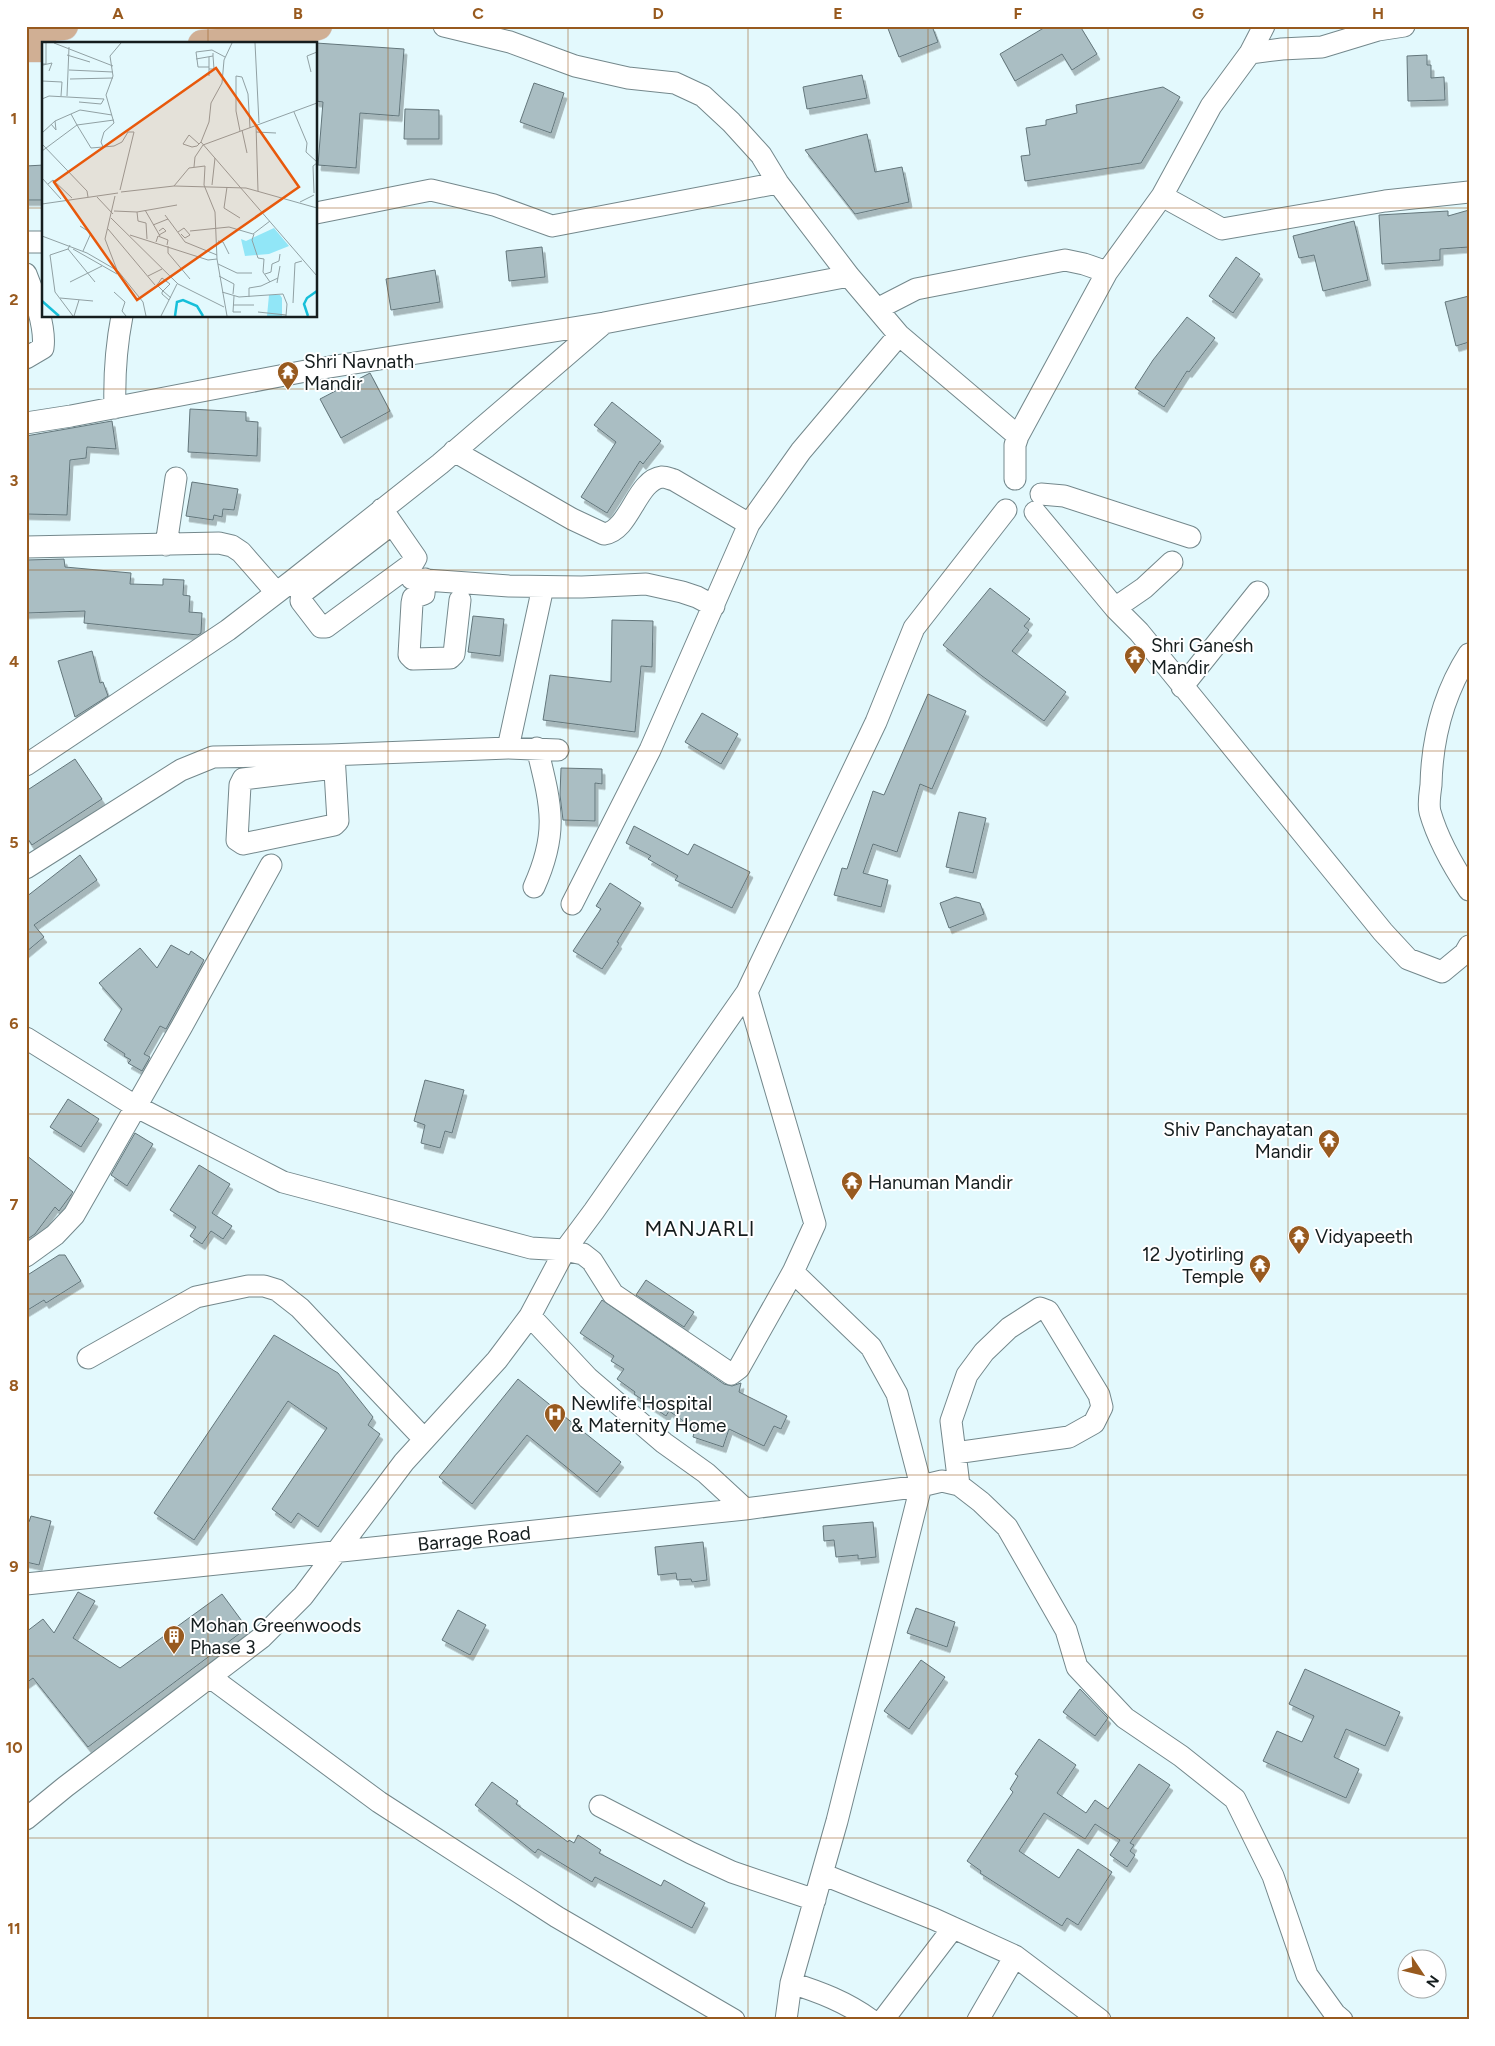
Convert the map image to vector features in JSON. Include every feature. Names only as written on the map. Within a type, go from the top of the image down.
[{"type":"main road","points":[[26,28],[64,26]]},
{"type":"main road","points":[[234,42],[265,40],[318,26]]},
{"type":"main road","points":[[26,48],[42,48]]},
{"type":"street","points":[[444,26],[510,42],[574,66],[628,78],[675,83],[703,96],[731,122],[761,155],[778,184],[849,276],[899,335],[1018,436]]},
{"type":"street","points":[[1015,479],[1015,445],[1018,436],[1107,272],[1162,196],[1211,106],[1250,53],[1264,26]]},
{"type":"street","points":[[1250,53],[1282,48],[1322,47],[1378,30],[1404,26]]},
{"type":"street","points":[[318,213],[432,190],[494,205],[552,226],[778,184]]},
{"type":"street","points":[[1162,196],[1222,229],[1385,202],[1469,192]]},
{"type":"street","points":[[26,242],[42,242]]},
{"type":"street","points":[[877,309],[916,289],[1065,260],[1107,272]]},
{"type":"street","points":[[26,274],[32,289],[44,339],[43,348],[26,358]]},
{"type":"street","points":[[26,423],[115,408],[311,370],[604,323],[849,276]]},
{"type":"street","points":[[115,408],[116,344],[122,318]]},
{"type":"street","points":[[26,765],[290,589],[340,553],[387,517],[454,451],[604,323]]},
{"type":"street","points":[[572,904],[650,750],[749,524],[801,451],[899,335]]},
{"type":"street","points":[[454,451],[572,519],[604,534],[614,531],[646,488],[655,480],[663,477],[674,480],[749,524]]},
{"type":"street","points":[[166,544],[176,478]]},
{"type":"street","points":[[1190,537],[1064,496],[1038,503],[1028,516],[1020,517],[1012,515],[1006,510],[1002,502],[1003,492],[1007,484],[1015,479],[1031,480],[1038,486],[1038,503],[1115,608],[1139,632],[1383,932],[1408,959],[1442,972],[1465,953],[1469,946]]},
{"type":"street","points":[[26,1819],[65,1787],[261,1638],[303,1596],[424,1439],[497,1360],[530,1316],[565,1250],[747,992],[876,722],[914,628],[1006,510]]},
{"type":"street","points":[[26,547],[219,543],[232,546],[290,589],[321,627],[326,627],[414,563],[416,558],[387,517]]},
{"type":"street","points":[[1115,608],[1144,588],[1172,562]]},
{"type":"street","points":[[460,600],[454,654],[450,658],[413,659],[409,655],[412,603],[413,598],[424,594],[419,579],[509,586],[646,584],[697,596],[714,606]]},
{"type":"street","points":[[508,748],[543,586]]},
{"type":"street","points":[[1182,687],[1258,592]]},
{"type":"street","points":[[1469,654],[1459,670],[1439,720],[1431,764],[1430,810],[1451,864],[1469,890]]},
{"type":"street","points":[[334,762],[338,821],[334,825],[243,844],[237,840],[240,785],[244,779],[334,762],[508,748],[547,749],[550,839],[542,869],[534,888]]},
{"type":"street","points":[[26,868],[181,770],[213,757],[334,762]]},
{"type":"street","points":[[26,1256],[55,1235],[74,1215],[271,866]]},
{"type":"street","points":[[26,1038],[135,1106],[283,1182],[530,1248],[565,1250],[583,1254],[599,1271],[613,1294],[730,1374],[740,1368],[792,1272],[815,1224],[747,992]]},
{"type":"street","points":[[786,2020],[791,1983],[822,1874],[922,1486],[897,1394],[871,1347],[792,1272]]},
{"type":"street","points":[[88,1358],[196,1297],[248,1286],[264,1286],[277,1290],[300,1308],[424,1439]]},
{"type":"street","points":[[955,1454],[1069,1438],[1094,1423],[1102,1407],[1100,1395],[1048,1311],[1040,1308],[1010,1328],[984,1352],[967,1375],[952,1421],[955,1454],[959,1485],[981,1502],[1007,1527],[1066,1630],[1077,1667],[1125,1718],[1181,1756],[1235,1799],[1273,1876],[1307,1975],[1335,2014],[1342,2020]]},
{"type":"street","points":[[530,1316],[588,1378],[664,1443],[706,1473],[745,1509]]},
{"type":"street","name":"Barrage Road","points":[[26,1584],[745,1509],[922,1486],[942,1481],[959,1485]]},
{"type":"street","points":[[210,1678],[396,1812],[709,2013],[734,2020]]},
{"type":"street","points":[[600,1806],[732,1872],[815,1900]]},
{"type":"street","points":[[822,1874],[953,1928],[1015,1956],[1089,2016]]},
{"type":"street","points":[[883,2020],[953,1928]]},
{"type":"street","points":[[978,2020],[1015,1956]]},
{"type":"street","points":[[791,1983],[825,1994],[853,2007],[871,2020]]},
{"type":"building","points":[[887,26],[932,26],[938,42],[899,57]]},
{"type":"building","points":[[1047,26],[1080,26],[1097,54],[1072,70],[1062,54],[1015,81],[1000,54]]},
{"type":"building","points":[[318,43],[404,49],[399,116],[360,113],[356,168],[318,165],[323,102],[318,101]]},
{"type":"building","points":[[1427,55],[1427,65],[1431,65],[1431,78],[1444,77],[1445,100],[1408,101],[1407,56]]},
{"type":"building","points":[[862,75],[867,98],[807,109],[803,87]]},
{"type":"building","points":[[534,83],[564,93],[551,133],[520,122]]},
{"type":"building","points":[[1163,87],[1180,97],[1141,163],[1025,181],[1021,156],[1030,155],[1026,128],[1046,125],[1046,120],[1077,113],[1076,105]]},
{"type":"building","points":[[405,109],[439,110],[439,139],[404,139]]},
{"type":"building","points":[[867,134],[875,172],[902,167],[909,202],[855,214],[805,150]]},
{"type":"building","points":[[42,165],[42,200],[26,200],[26,166]]},
{"type":"building","points":[[1469,210],[1469,247],[1440,249],[1440,260],[1382,264],[1379,215],[1448,211],[1448,216]]},
{"type":"building","points":[[1354,221],[1368,280],[1323,291],[1314,255],[1299,258],[1293,236]]},
{"type":"building","points":[[542,247],[545,277],[509,281],[506,251]]},
{"type":"building","points":[[1236,257],[1260,274],[1233,313],[1209,296]]},
{"type":"building","points":[[435,270],[440,302],[391,310],[386,279]]},
{"type":"building","points":[[1469,296],[1469,342],[1456,346],[1445,302]]},
{"type":"building","points":[[1187,317],[1215,338],[1189,372],[1187,371],[1164,407],[1135,388],[1153,360]]},
{"type":"building","points":[[370,373],[390,411],[341,438],[320,399]]},
{"type":"building","points":[[612,402],[661,441],[643,464],[640,461],[607,513],[581,497],[616,442],[594,425]]},
{"type":"building","points":[[190,409],[246,412],[246,421],[258,422],[257,456],[188,452]]},
{"type":"building","points":[[112,421],[116,449],[87,447],[86,458],[70,460],[67,515],[26,514],[26,436]]},
{"type":"building","points":[[192,482],[238,489],[234,510],[223,509],[222,517],[214,515],[213,520],[186,516]]},
{"type":"building","points":[[64,559],[65,567],[131,573],[130,584],[163,585],[163,579],[184,580],[183,595],[190,596],[189,612],[202,613],[201,633],[198,635],[84,623],[85,611],[26,613],[26,560]]},
{"type":"building","points":[[990,588],[1030,619],[1024,626],[1029,630],[1012,651],[1066,692],[1044,721],[943,645]]},
{"type":"building","points":[[473,616],[504,619],[500,656],[468,652]]},
{"type":"building","points":[[612,620],[653,621],[652,667],[641,666],[635,732],[543,720],[550,675],[611,682]]},
{"type":"building","points":[[92,651],[100,683],[103,682],[108,696],[75,717],[58,661]]},
{"type":"building","points":[[928,694],[966,711],[932,789],[920,784],[897,852],[873,844],[863,873],[888,880],[881,907],[834,895],[842,868],[847,869],[873,791],[884,795]]},
{"type":"building","points":[[702,713],[738,734],[721,764],[685,742]]},
{"type":"building","points":[[75,759],[102,799],[32,845],[26,836],[26,791]]},
{"type":"building","points":[[561,768],[602,769],[602,784],[595,783],[595,821],[563,820],[560,795]]},
{"type":"building","points":[[959,812],[986,818],[973,873],[946,867]]},
{"type":"building","points":[[634,826],[688,855],[694,844],[750,872],[732,908],[675,880],[678,876],[648,859],[651,856],[626,843]]},
{"type":"building","points":[[80,855],[97,880],[34,925],[44,937],[26,952],[26,897]]},
{"type":"building","points":[[610,883],[641,903],[602,969],[573,951],[601,909],[596,906]]},
{"type":"building","points":[[956,897],[980,903],[984,914],[949,928],[940,903]]},
{"type":"building","points":[[171,945],[189,955],[191,951],[204,960],[166,1029],[160,1026],[144,1054],[150,1057],[142,1071],[128,1063],[131,1060],[124,1056],[125,1054],[104,1040],[122,1009],[99,983],[140,948],[157,968]]},
{"type":"building","points":[[425,1080],[464,1090],[452,1133],[445,1131],[440,1148],[421,1143],[425,1125],[414,1121]]},
{"type":"building","points":[[68,1099],[99,1119],[81,1147],[50,1127]]},
{"type":"building","points":[[135,1133],[153,1144],[127,1186],[111,1175]]},
{"type":"building","points":[[26,1155],[73,1192],[59,1211],[55,1207],[35,1234],[26,1240]]},
{"type":"building","points":[[199,1165],[230,1184],[212,1213],[232,1226],[223,1239],[211,1231],[202,1244],[190,1236],[196,1227],[170,1210]]},
{"type":"building","points":[[59,1255],[65,1255],[81,1281],[46,1303],[44,1300],[26,1311],[26,1276]]},
{"type":"building","points":[[646,1280],[694,1312],[684,1327],[636,1295]]},
{"type":"building","points":[[602,1300],[724,1384],[732,1386],[741,1383],[739,1392],[787,1416],[781,1429],[774,1426],[764,1446],[729,1429],[723,1447],[693,1437],[695,1429],[669,1411],[666,1416],[634,1394],[635,1392],[617,1379],[624,1369],[611,1361],[614,1356],[580,1333]]},
{"type":"building","points":[[274,1335],[338,1373],[373,1417],[368,1425],[380,1434],[318,1527],[298,1513],[291,1523],[272,1509],[327,1428],[288,1401],[194,1540],[154,1513]]},
{"type":"building","points":[[518,1379],[621,1462],[597,1492],[527,1435],[472,1504],[439,1477]]},
{"type":"building","points":[[31,1516],[51,1521],[39,1565],[26,1562],[26,1521],[29,1522]]},
{"type":"building","points":[[873,1522],[876,1557],[858,1559],[858,1555],[836,1557],[834,1540],[824,1541],[823,1526]]},
{"type":"building","points":[[703,1542],[707,1580],[692,1582],[691,1579],[677,1580],[676,1573],[658,1575],[655,1547]]},
{"type":"building","name":"Mohan Greenwoods Phase 3","points":[[78,1592],[95,1601],[73,1638],[120,1668],[222,1594],[247,1628],[88,1747],[33,1678],[26,1683],[26,1632],[43,1619],[54,1633]]},
{"type":"building","points":[[916,1608],[955,1622],[947,1647],[907,1633]]},
{"type":"building","points":[[458,1610],[486,1625],[470,1655],[442,1640]]},
{"type":"building","points":[[921,1660],[945,1677],[909,1729],[884,1711]]},
{"type":"building","points":[[1305,1669],[1400,1712],[1385,1746],[1346,1729],[1334,1757],[1359,1769],[1346,1798],[1263,1761],[1277,1731],[1302,1742],[1314,1716],[1289,1704]]},
{"type":"building","points":[[1080,1689],[1108,1718],[1095,1736],[1063,1712]]},
{"type":"building","points":[[1039,1739],[1076,1765],[1057,1793],[1086,1813],[1095,1800],[1108,1809],[1139,1764],[1170,1785],[1130,1843],[1134,1845],[1130,1851],[1135,1855],[1127,1867],[1110,1855],[1120,1840],[1095,1824],[1085,1839],[1044,1813],[1019,1851],[1059,1878],[1078,1849],[1112,1872],[1078,1925],[1067,1918],[1062,1926],[980,1873],[981,1871],[967,1861],[1013,1792],[1010,1789],[1018,1776],[1015,1774]]},
{"type":"building","points":[[492,1782],[518,1801],[516,1804],[568,1842],[569,1840],[574,1843],[578,1835],[601,1850],[599,1853],[661,1886],[664,1880],[705,1903],[692,1928],[595,1877],[592,1882],[538,1849],[535,1853],[475,1805]]},
{"type":"place","name":"Shri Navnath Mandir","points":[[288,391]]},
{"type":"place","name":"Shri Ganesh Mandir","points":[[1135,675]]},
{"type":"place","name":"Shiv Panchayatan Mandir","points":[[1329,1159]]},
{"type":"place","name":"Hanuman Mandir","points":[[852,1201]]},
{"type":"place","name":"Vidyapeeth","points":[[1299,1255]]},
{"type":"place","name":"12 Jyotirling Temple","points":[[1260,1284]]},
{"type":"place","name":"Newlife Hospital & Maternity Home","points":[[555,1433]]},
{"type":"place","name":"Mohan Greenwoods Phase 3","points":[[174,1655]]},
{"type":"district","name":"MANJARLI","points":[[700,1229]]}]
